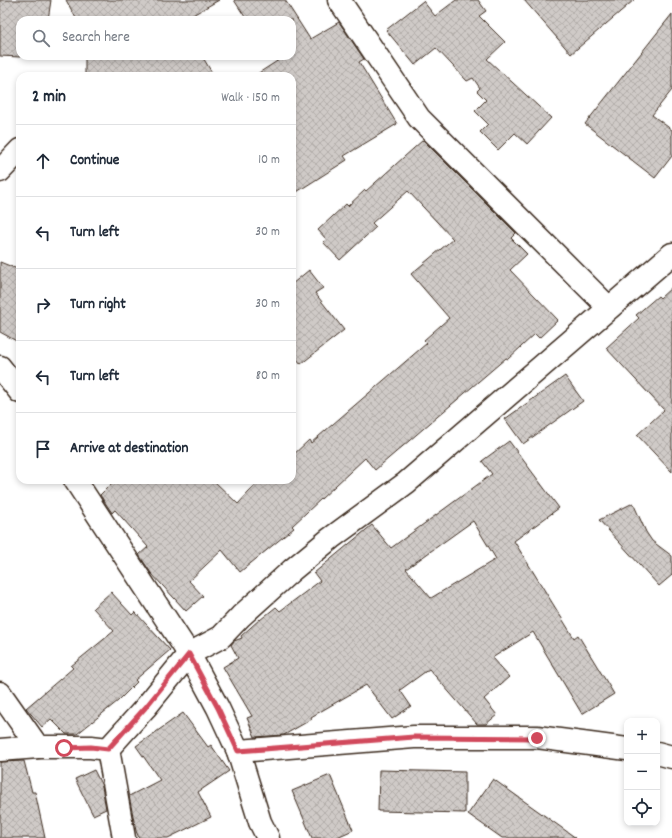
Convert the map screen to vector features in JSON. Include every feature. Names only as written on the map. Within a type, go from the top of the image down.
[{"type":"street","points":[[339,0],[419,118],[609,308]]},
{"type":"street","points":[[0,171],[16,154]]},
{"type":"street","points":[[108,749],[145,708],[189,654],[221,637],[241,616],[292,570],[331,538],[406,483],[672,254]]},
{"type":"street","points":[[0,367],[16,387]]},
{"type":"street","points":[[78,484],[189,654],[218,708],[238,751],[260,822],[268,838]]},
{"type":"street","points":[[0,693],[38,747]]},
{"type":"street","points":[[238,751],[414,737],[537,738],[624,749]]},
{"type":"street","points":[[0,750],[38,747],[91,747],[108,749]]},
{"type":"street","points":[[108,749],[124,838]]},
{"type":"street","points":[[660,754],[672,756]]},
{"type":"building","points":[[0,0],[51,0],[49,16],[16,16],[16,57],[0,56]]},
{"type":"building","points":[[66,0],[219,0],[191,16],[75,16]]},
{"type":"building","points":[[234,0],[285,0],[295,16],[244,16]]},
{"type":"building","points":[[456,0],[478,0],[486,11],[479,16],[505,42],[487,59],[551,118],[527,144],[515,133],[498,150],[480,132],[488,124],[475,111],[486,100],[477,91],[480,88],[473,78],[467,81],[436,48],[415,65],[386,30],[423,1],[435,16]]},
{"type":"building","points":[[524,0],[634,0],[571,54]]},
{"type":"building","points":[[672,14],[672,90],[652,115],[672,130],[672,156],[655,178],[585,124]]},
{"type":"building","points":[[296,17],[310,39],[339,22],[364,59],[359,62],[397,124],[344,156],[347,160],[296,192],[296,72],[260,72],[279,60],[296,60]]},
{"type":"building","points":[[85,60],[204,60],[212,72],[85,72]]},
{"type":"building","points":[[423,140],[516,233],[511,238],[527,254],[510,270],[558,320],[539,338],[535,334],[508,359],[506,358],[375,470],[365,458],[292,526],[294,528],[240,572],[222,550],[189,581],[203,596],[186,611],[151,573],[139,555],[148,547],[115,510],[112,513],[100,495],[111,484],[217,484],[238,504],[256,484],[296,484],[296,452],[309,440],[311,443],[427,343],[424,340],[449,318],[411,274],[453,239],[408,191],[372,223],[376,227],[340,260],[323,242],[326,239],[318,230],[346,204],[348,206],[365,190],[366,191]]},
{"type":"building","points":[[0,262],[16,268],[16,341],[0,332]]},
{"type":"building","points":[[309,270],[323,288],[315,293],[344,330],[301,364],[296,358],[296,281]]},
{"type":"building","points":[[672,287],[672,472],[637,435],[664,410],[606,348],[639,318],[636,315],[658,296],[660,298]]},
{"type":"building","points":[[565,376],[583,401],[523,444],[505,419]]},
{"type":"building","points":[[509,441],[559,508],[514,541],[574,638],[578,635],[614,694],[582,714],[533,632],[492,658],[509,677],[484,699],[497,715],[486,724],[477,724],[429,669],[400,690],[411,706],[392,719],[366,685],[311,717],[312,719],[284,735],[255,737],[247,718],[252,716],[223,667],[238,658],[231,645],[234,641],[242,638],[241,636],[276,607],[280,611],[320,581],[314,573],[372,525],[391,548],[492,474],[482,461]],"holes":[[[473,521],[496,559],[431,598],[406,569]]]},
{"type":"building","points":[[633,503],[646,532],[652,541],[672,556],[672,575],[659,586],[599,520]]},
{"type":"building","points":[[111,592],[132,615],[135,612],[170,650],[135,680],[137,682],[118,701],[77,734],[66,734],[51,719],[42,727],[26,708],[73,668],[71,666],[114,631],[93,608]]},
{"type":"building","points":[[183,713],[208,747],[211,745],[229,771],[198,792],[211,817],[168,838],[139,838],[136,831],[129,796],[160,780],[136,746]]},
{"type":"building","points":[[24,761],[32,792],[35,792],[45,838],[0,838],[0,762]]},
{"type":"building","points":[[94,770],[102,786],[106,809],[93,815],[75,779]]},
{"type":"building","points":[[379,770],[465,772],[465,813],[378,811]]},
{"type":"building","points":[[330,775],[353,830],[335,838],[312,838],[292,791]]},
{"type":"building","points":[[493,779],[576,838],[502,838],[468,814]]},
{"type":"route","points":[[64,748],[91,747],[108,749],[145,708],[189,654],[218,708],[238,751],[414,737],[537,738]]}]
